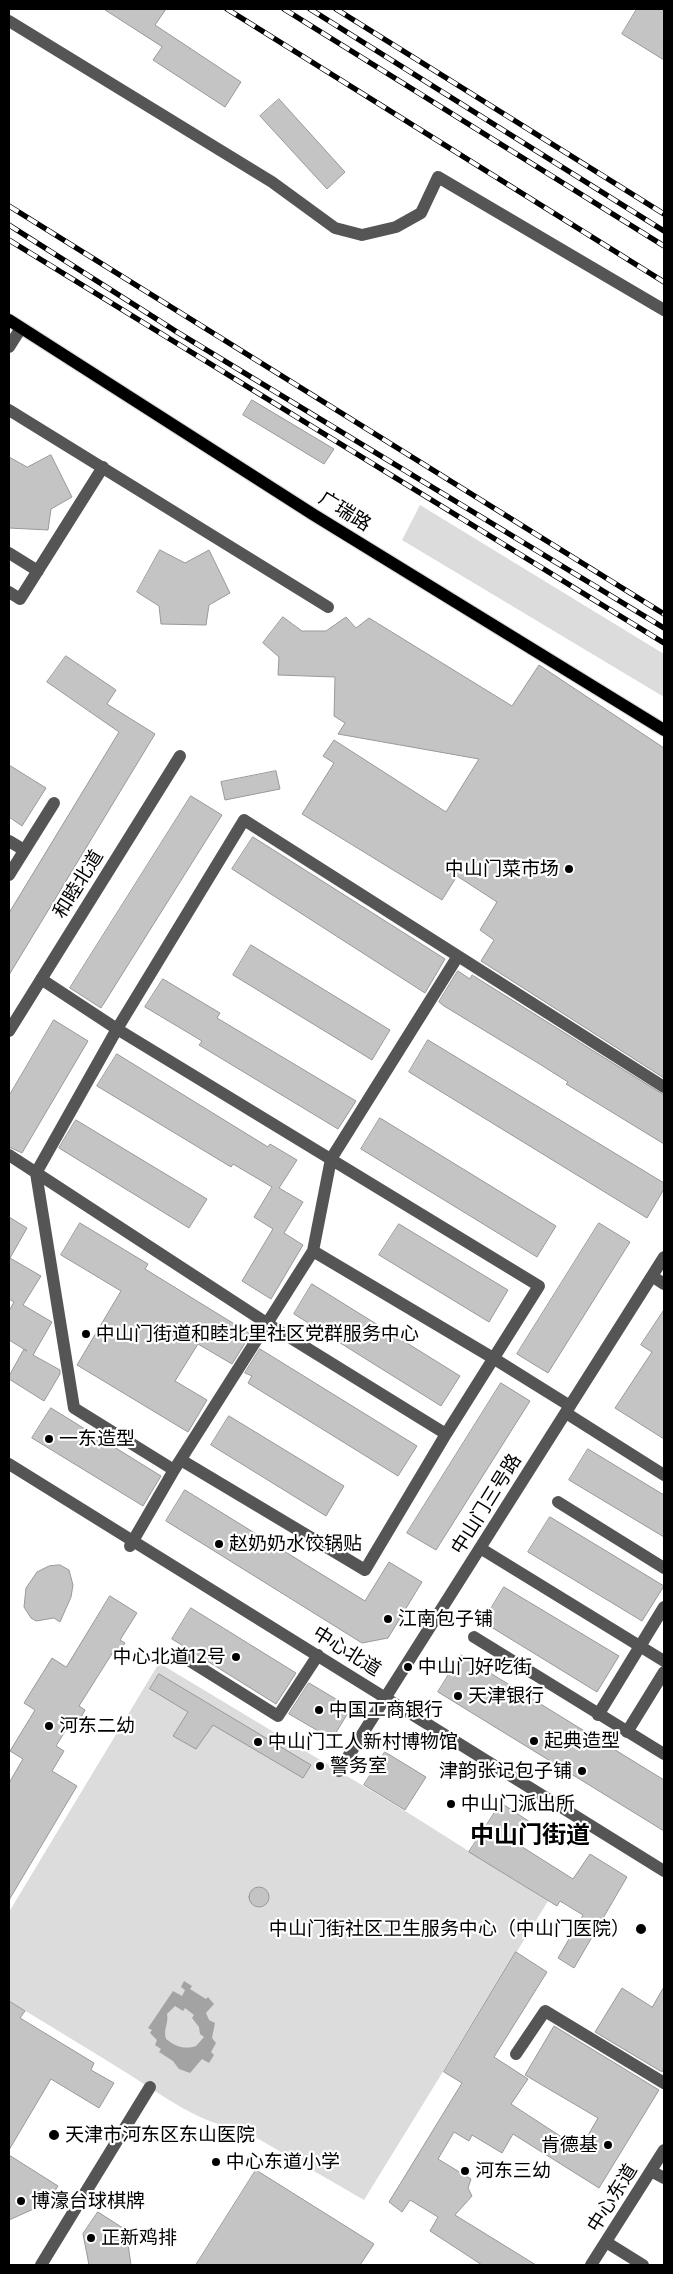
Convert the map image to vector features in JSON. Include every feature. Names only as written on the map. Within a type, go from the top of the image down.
[{"type":"main road","name":"广瑞路","points":[[9,320],[314,515],[664,730]]},
{"type":"street","points":[[9,20],[272,182],[335,228],[362,234],[396,227],[421,213],[438,177],[664,310]]},
{"type":"street","points":[[9,347],[21,328]]},
{"type":"street","points":[[9,410],[328,607]]},
{"type":"street","points":[[9,592],[20,599],[103,468]]},
{"type":"street","points":[[9,553],[38,572]]},
{"type":"street","name":"和睦北道","points":[[9,1031],[180,756]]},
{"type":"street","points":[[10,868],[24,850],[54,803]]},
{"type":"street","points":[[41,979],[117,1030],[539,1286],[446,1434],[365,1570],[74,1408],[36,1173],[117,1030],[244,820],[664,1087]]},
{"type":"street","points":[[9,841],[24,850]]},
{"type":"street","points":[[132,1543],[177,1465],[313,1251],[331,1159],[458,956]]},
{"type":"street","points":[[9,1156],[268,1324],[446,1434]]},
{"type":"street","points":[[313,1251],[493,1358],[664,1475]]},
{"type":"street","name":"中山门三号路","points":[[339,1771],[664,1257]]},
{"type":"street","points":[[652,1276],[664,1284]]},
{"type":"street","name":"中心北道","points":[[9,1464],[315,1658],[664,1875]]},
{"type":"street","name":"中心北道","points":[[9,1473],[132,1543]]},
{"type":"street","points":[[558,1502],[664,1568]]},
{"type":"street","points":[[480,1548],[664,1661]]},
{"type":"street","points":[[598,1714],[664,1607]]},
{"type":"street","points":[[474,1637],[664,1754]]},
{"type":"street","points":[[185,1658],[278,1716],[315,1658]]},
{"type":"street","points":[[627,1732],[664,1672]]},
{"type":"street","points":[[516,2054],[545,2011],[664,2083]]},
{"type":"street","points":[[41,2265],[150,2087]]},
{"type":"street","name":"中心东道","points":[[591,2265],[608,2248],[660,2172],[664,2150]]},
{"type":"street","points":[[608,2248],[627,2265]]},
{"type":"street","points":[[608,2248],[643,2265]]},
{"type":"street","name":"中心东道","points":[[602,2265],[608,2248]]},
{"type":"shaded area","points":[[420,505],[664,654],[664,697],[402,540]]},
{"type":"shaded area","points":[[159,1663],[410,1814],[548,1901],[364,2200],[243,2130],[227,2127],[198,2116],[9,2001],[9,1912]]},
{"type":"shaded area","points":[[184,1981],[192,1986],[190,1989],[206,1999],[208,1997],[214,2004],[206,2013],[209,2020],[215,2023],[212,2038],[216,2043],[211,2052],[214,2055],[209,2063],[202,2059],[190,2073],[179,2069],[173,2061],[159,2052],[161,2049],[155,2045],[157,2040],[150,2033],[152,2030],[148,2028],[173,1991],[182,1996],[185,1990],[181,1987]],"holes":[[[175,2006],[183,2011],[185,2008],[194,2015],[192,2018],[199,2027],[200,2034],[204,2037],[196,2046],[180,2047],[166,2039],[167,2014]]]},
{"type":"building","points":[[104,9],[166,9],[155,25],[241,82],[225,107],[153,60],[162,47]]},
{"type":"building","points":[[637,9],[664,9],[664,60],[622,34]]},
{"type":"building","points":[[279,99],[345,172],[327,189],[260,116]]},
{"type":"building","points":[[252,400],[334,449],[324,464],[243,415]]},
{"type":"building","points":[[51,455],[72,497],[51,509],[48,530],[9,528],[9,457],[27,467]]},
{"type":"building","points":[[160,550],[185,563],[209,550],[230,593],[209,605],[206,625],[161,624],[159,606],[137,592]]},
{"type":"building","points":[[283,617],[302,631],[326,631],[346,617],[356,628],[369,618],[512,706],[539,665],[664,748],[664,1078],[481,961],[494,940],[480,930],[497,902],[457,876],[442,900],[302,814],[334,763],[323,756],[334,740],[446,812],[479,759],[338,734],[345,723],[334,716],[335,677],[278,675],[279,657],[263,643]]},
{"type":"building","points":[[66,656],[116,690],[107,704],[155,734],[9,975],[9,913],[119,732],[47,682]]},
{"type":"building","points":[[9,765],[46,788],[22,826],[9,817]]},
{"type":"building","points":[[276,771],[280,789],[225,800],[221,782]]},
{"type":"building","points":[[191,796],[222,815],[101,1008],[70,988]]},
{"type":"building","points":[[253,837],[445,959],[425,993],[232,869]]},
{"type":"building","points":[[251,945],[390,1030],[372,1060],[233,975]]},
{"type":"building","points":[[458,971],[470,979],[472,975],[664,1095],[664,1144],[566,1084],[568,1082],[439,1002]]},
{"type":"building","points":[[163,979],[220,1013],[217,1018],[356,1101],[338,1129],[199,1045],[202,1041],[145,1007]]},
{"type":"building","points":[[54,1020],[88,1041],[22,1153],[9,1147],[9,1096]]},
{"type":"building","points":[[428,1040],[664,1183],[664,1189],[647,1218],[409,1072]]},
{"type":"building","points":[[117,1054],[268,1147],[270,1144],[297,1160],[279,1188],[303,1202],[284,1233],[303,1245],[271,1299],[242,1281],[273,1229],[254,1217],[272,1187],[233,1164],[231,1167],[97,1086]]},
{"type":"building","points":[[380,1118],[556,1226],[537,1257],[361,1149]]},
{"type":"building","points":[[76,1120],[207,1199],[189,1228],[59,1148]]},
{"type":"building","points":[[9,1217],[27,1228],[10,1258],[41,1276],[23,1305],[52,1322],[33,1355],[60,1370],[60,1374],[44,1401],[9,1379],[24,1349],[9,1340],[9,1311],[14,1302],[9,1299]]},
{"type":"building","points":[[80,1223],[148,1264],[145,1269],[249,1333],[245,1339],[247,1340],[232,1364],[198,1344],[175,1381],[207,1400],[188,1432],[77,1365],[121,1291],[61,1255]]},
{"type":"building","points":[[599,1223],[630,1242],[548,1373],[517,1354]]},
{"type":"building","points":[[399,1224],[508,1290],[489,1322],[379,1255]]},
{"type":"building","points":[[312,1284],[460,1376],[441,1406],[294,1314]]},
{"type":"building","points":[[664,1310],[664,1439],[615,1408],[652,1352],[641,1345]]},
{"type":"building","points":[[260,1349],[417,1446],[398,1476],[248,1383],[252,1376],[245,1373]]},
{"type":"building","points":[[501,1383],[530,1401],[436,1550],[407,1533]]},
{"type":"building","points":[[51,1408],[161,1476],[143,1506],[32,1438]]},
{"type":"building","points":[[229,1416],[344,1486],[326,1516],[211,1445]]},
{"type":"building","points":[[588,1449],[664,1495],[664,1537],[569,1480]]},
{"type":"building","points":[[185,1490],[365,1601],[389,1562],[422,1582],[388,1638],[362,1643],[166,1521]]},
{"type":"building","points":[[550,1517],[664,1586],[642,1621],[528,1552]]},
{"type":"building","points":[[60,1565],[69,1570],[73,1585],[71,1597],[60,1622],[54,1618],[36,1621],[31,1618],[24,1607],[26,1588],[37,1572],[49,1566]]},
{"type":"building","points":[[504,1587],[619,1656],[597,1692],[483,1622]]},
{"type":"building","points":[[110,1596],[137,1613],[120,1640],[125,1643],[117,1655],[113,1652],[79,1706],[85,1710],[78,1723],[72,1720],[56,1746],[64,1751],[52,1771],[77,1786],[9,1900],[9,1783],[23,1759],[10,1751],[35,1710],[24,1703],[52,1658],[66,1667]]},
{"type":"building","name":"中心北道12号","points":[[191,1608],[296,1673],[276,1704],[172,1639]]},
{"type":"building","points":[[461,1655],[664,1780],[664,1831],[438,1692]]},
{"type":"building","name":"中山门工人新村博物馆","points":[[159,1674],[311,1765],[303,1778],[213,1725],[196,1749],[173,1736],[188,1712],[150,1689]]},
{"type":"building","name":"中国工商银行","points":[[309,1683],[351,1708],[332,1739],[289,1714]]},
{"type":"building","points":[[385,1752],[426,1777],[405,1810],[364,1785]]},
{"type":"building","points":[[501,1803],[530,1822],[516,1843],[573,1879],[590,1854],[627,1877],[574,1968],[558,1958],[583,1915],[560,1901],[557,1906],[469,1852]]},
{"type":"building","points":[[259,1887],[266,1890],[269,1897],[266,1904],[259,1907],[252,1904],[249,1897],[252,1890]]},
{"type":"building","points":[[516,1952],[547,1972],[494,2057],[528,2079],[511,2104],[580,2149],[598,2118],[525,2075],[554,2026],[659,2090],[599,2188],[513,2134],[502,2153],[472,2135],[469,2141],[454,2132],[438,2159],[471,2179],[468,2188],[472,2196],[455,2215],[536,2265],[482,2265],[430,2231],[438,2217],[410,2200],[402,2212],[389,2202],[462,2083],[444,2072]]},
{"type":"building","points":[[664,1987],[664,2068],[662,2072],[595,2032],[622,1988],[652,2007]]},
{"type":"building","points":[[9,2001],[25,2011],[20,2018],[94,2063],[91,2070],[114,2083],[99,2108],[51,2079],[9,2150]]},
{"type":"building","points":[[9,2155],[58,2186],[47,2203],[9,2220]]},
{"type":"building","points":[[256,2170],[374,2244],[360,2265],[196,2265]]},
{"type":"building","points":[[98,2212],[126,2230],[131,2265],[89,2265],[83,2234]]},
{"type":"railway","points":[[227,9],[664,282]]},
{"type":"railway","points":[[284,9],[664,246]]},
{"type":"railway","points":[[310,9],[664,231]]},
{"type":"railway","points":[[336,9],[664,214]]},
{"type":"railway","points":[[9,206],[664,614]]},
{"type":"railway","points":[[9,225],[177,332],[664,628]]},
{"type":"railway","points":[[9,240],[664,643]]},
{"type":"place","name":"中山门菜市场","points":[[569,869]]},
{"type":"place","name":"中山门街道和睦北里社区党群服务中心","points":[[86,1334]]},
{"type":"place","name":"一东造型","points":[[49,1439]]},
{"type":"place","name":"赵奶奶水饺锅贴","points":[[219,1544]]},
{"type":"place","name":"江南包子铺","points":[[388,1619]]},
{"type":"place","name":"中心北道12号","points":[[236,1657]]},
{"type":"place","name":"中山门好吃街","points":[[408,1667]]},
{"type":"place","name":"天津银行","points":[[458,1696]]},
{"type":"place","name":"中国工商银行","points":[[319,1710]]},
{"type":"place","name":"河东二幼","points":[[49,1726]]},
{"type":"place","name":"起典造型","points":[[534,1741]]},
{"type":"place","name":"中山门工人新村博物馆","points":[[258,1742]]},
{"type":"place","name":"警务室","points":[[320,1766]]},
{"type":"place","name":"津韵张记包子铺","points":[[582,1771]]},
{"type":"place","name":"中山门派出所","points":[[451,1804]]},
{"type":"place","name":"中山门街社区卫生服务中心（中山门医院）","points":[[641,1929]]},
{"type":"place","name":"天津市河东区东山医院","points":[[54,2135]]},
{"type":"place","name":"肯德基","points":[[608,2145]]},
{"type":"place","name":"中心东道小学","points":[[216,2162]]},
{"type":"place","name":"河东三幼","points":[[465,2171]]},
{"type":"place","name":"博濠台球棋牌","points":[[21,2201]]},
{"type":"place","name":"正新鸡排","points":[[91,2238]]},
{"type":"district","name":"中山门街道","points":[[530,1835]]}]
